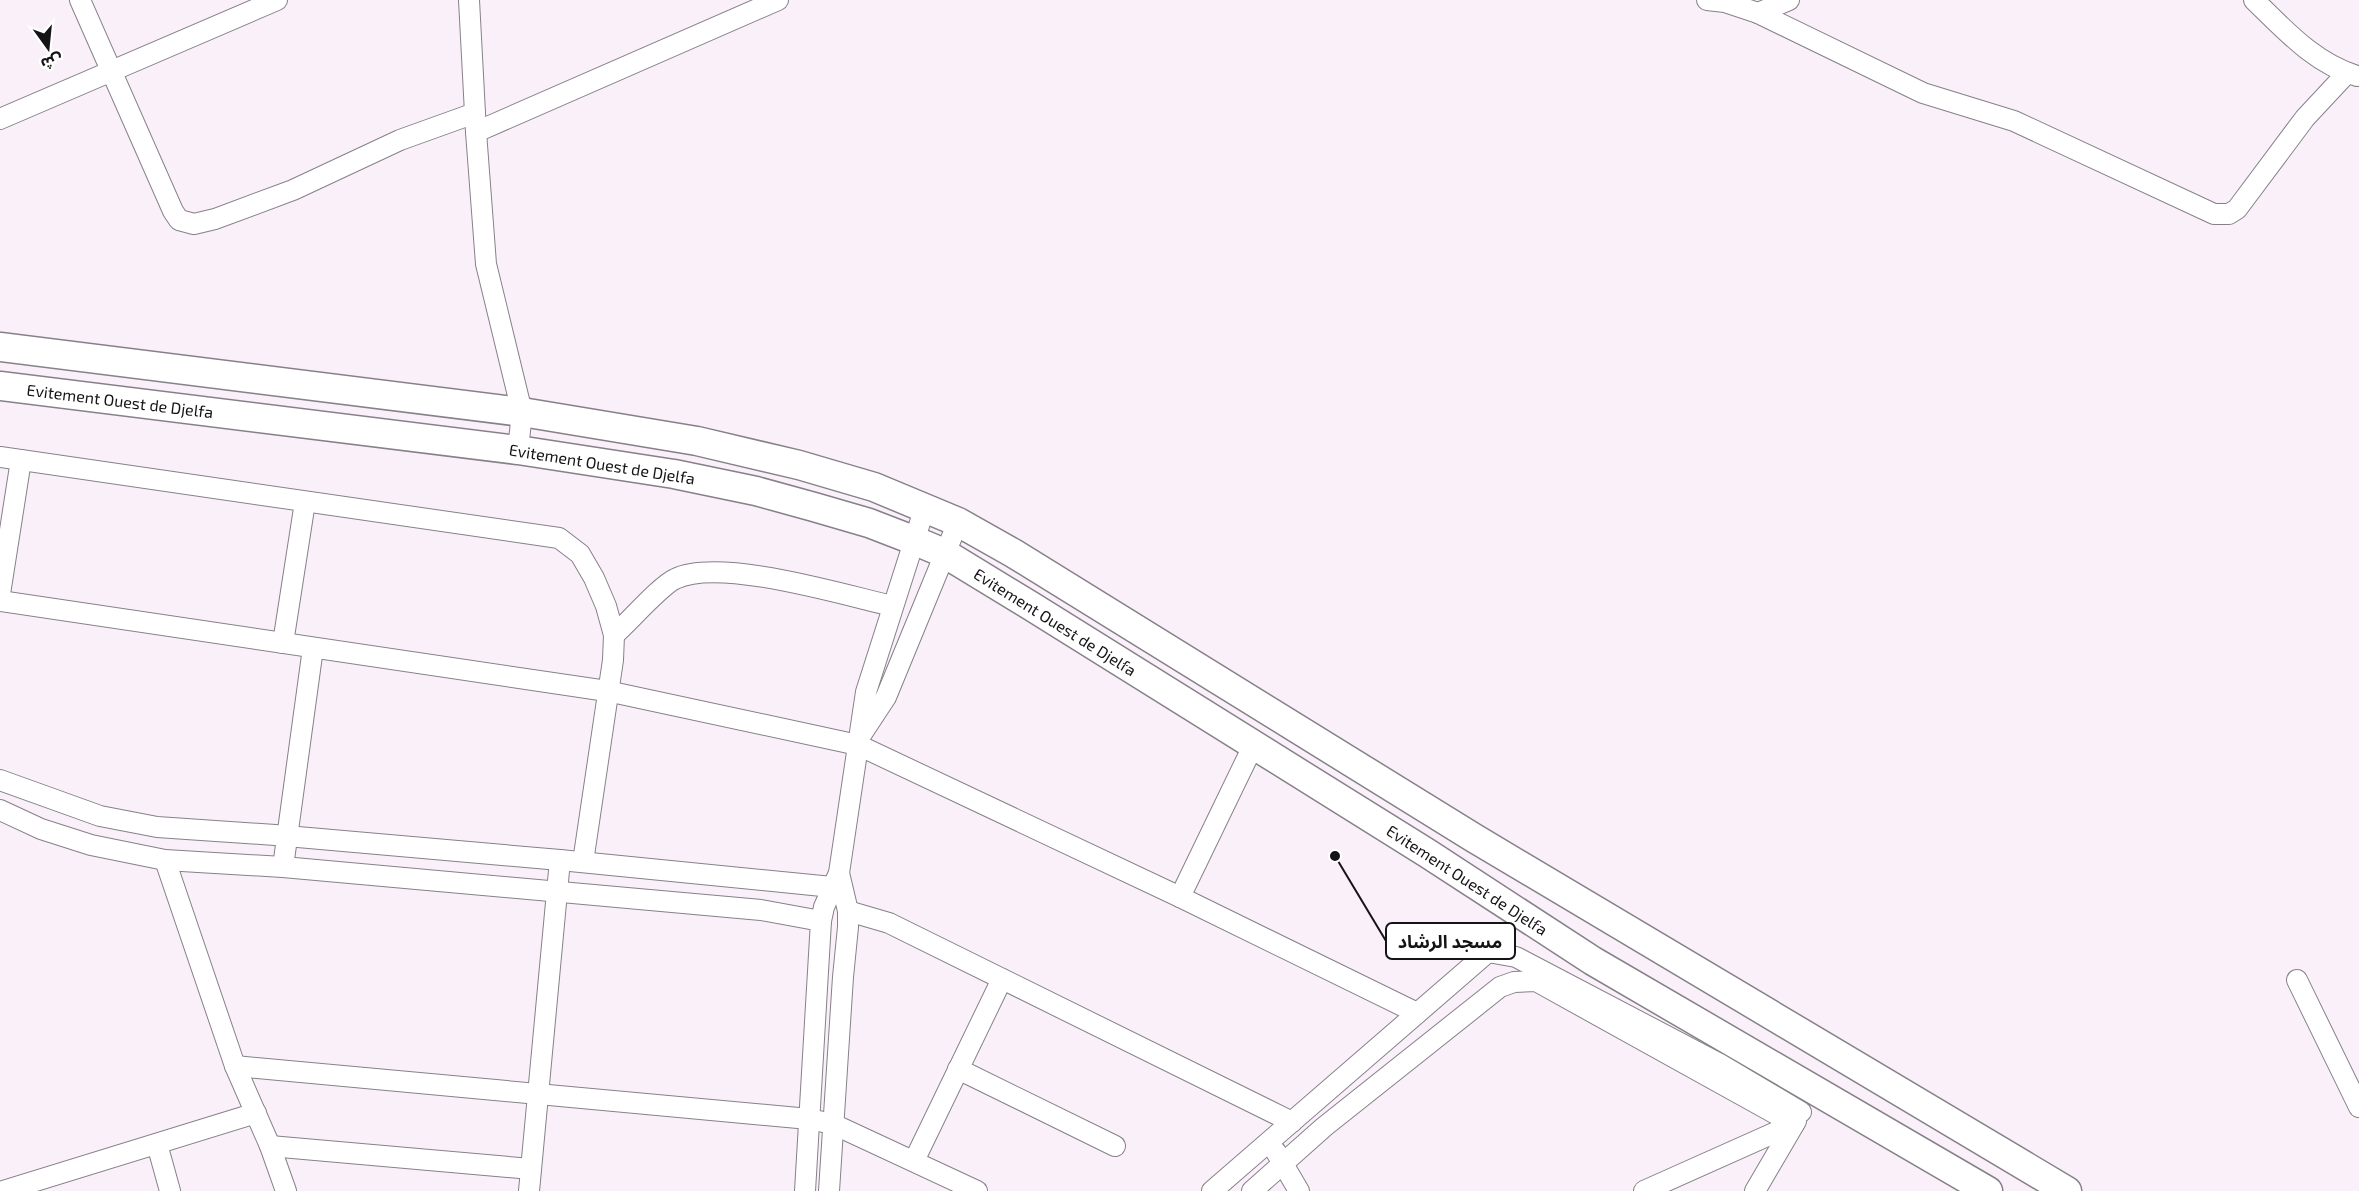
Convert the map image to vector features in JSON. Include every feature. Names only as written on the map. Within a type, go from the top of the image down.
[{"type":"highway","points":[[0,347],[522,412],[697,441],[799,465],[874,487],[925,507],[958,522],[1014,553],[1474,838],[2067,1191]]},
{"type":"highway","name":"Evitement Ouest de Djelfa","points":[[0,386],[518,450],[674,474],[756,491],[869,523],[913,540],[944,553],[1427,853],[1593,960],[1803,1109],[1988,1191]]},
{"type":"street","points":[[80,0],[173,211],[179,220],[194,224],[215,219],[293,190],[400,140],[475,122],[778,0]]},
{"type":"street","points":[[0,119],[277,0]]},
{"type":"street","points":[[469,0],[475,122],[486,264],[522,412],[518,450]]},
{"type":"street","points":[[1707,0],[1725,2],[1758,13],[1923,93],[2014,121],[2214,214],[2229,214],[2237,209],[2305,118],[2353,75],[2309,52],[2254,0]]},
{"type":"street","points":[[1758,13],[1789,0]]},
{"type":"street","points":[[0,457],[559,538],[580,554],[594,578],[615,635],[583,862]]},
{"type":"street","points":[[0,594],[21,460]]},
{"type":"street","points":[[283,644],[305,502]]},
{"type":"street","points":[[805,1191],[821,921],[836,880],[866,692],[925,507]]},
{"type":"street","points":[[860,740],[886,697],[958,522]]},
{"type":"street","points":[[615,635],[674,579],[692,573],[774,578],[892,606]]},
{"type":"street","points":[[0,601],[607,691],[860,740],[1417,1013]]},
{"type":"street","points":[[284,867],[313,648]]},
{"type":"street","points":[[1180,897],[1253,746]]},
{"type":"street","points":[[0,780],[100,816],[157,827],[836,880]]},
{"type":"street","points":[[0,810],[41,829],[91,845],[165,860],[284,867],[761,910],[821,921]]},
{"type":"street","points":[[165,860],[235,1066],[270,1146],[286,1191]]},
{"type":"street","points":[[529,1191],[561,860]]},
{"type":"street","points":[[829,1191],[848,911],[836,880]]},
{"type":"street","points":[[848,911],[889,923],[1292,1122]]},
{"type":"street","points":[[1212,1191],[1488,952],[1516,957],[1803,1109]]},
{"type":"street","points":[[914,1161],[1002,979]]},
{"type":"street","points":[[2297,980],[2359,1107]]},
{"type":"street","points":[[1252,1191],[1324,1127],[1500,987],[1514,982],[1536,981],[1803,1109]]},
{"type":"street","points":[[235,1066],[808,1119],[834,1124],[977,1191]]},
{"type":"street","points":[[958,1069],[1116,1146]]},
{"type":"street","points":[[1644,1191],[1803,1109]]},
{"type":"street","points":[[1755,1191],[1803,1109]]},
{"type":"street","points":[[15,1189],[256,1113]]},
{"type":"street","points":[[1270,1141],[1299,1191]]},
{"type":"street","points":[[157,1144],[170,1191]]},
{"type":"street","points":[[270,1146],[531,1169]]},
{"type":"place","name":"مسجد الرشاد","points":[[1335,856]]}]
